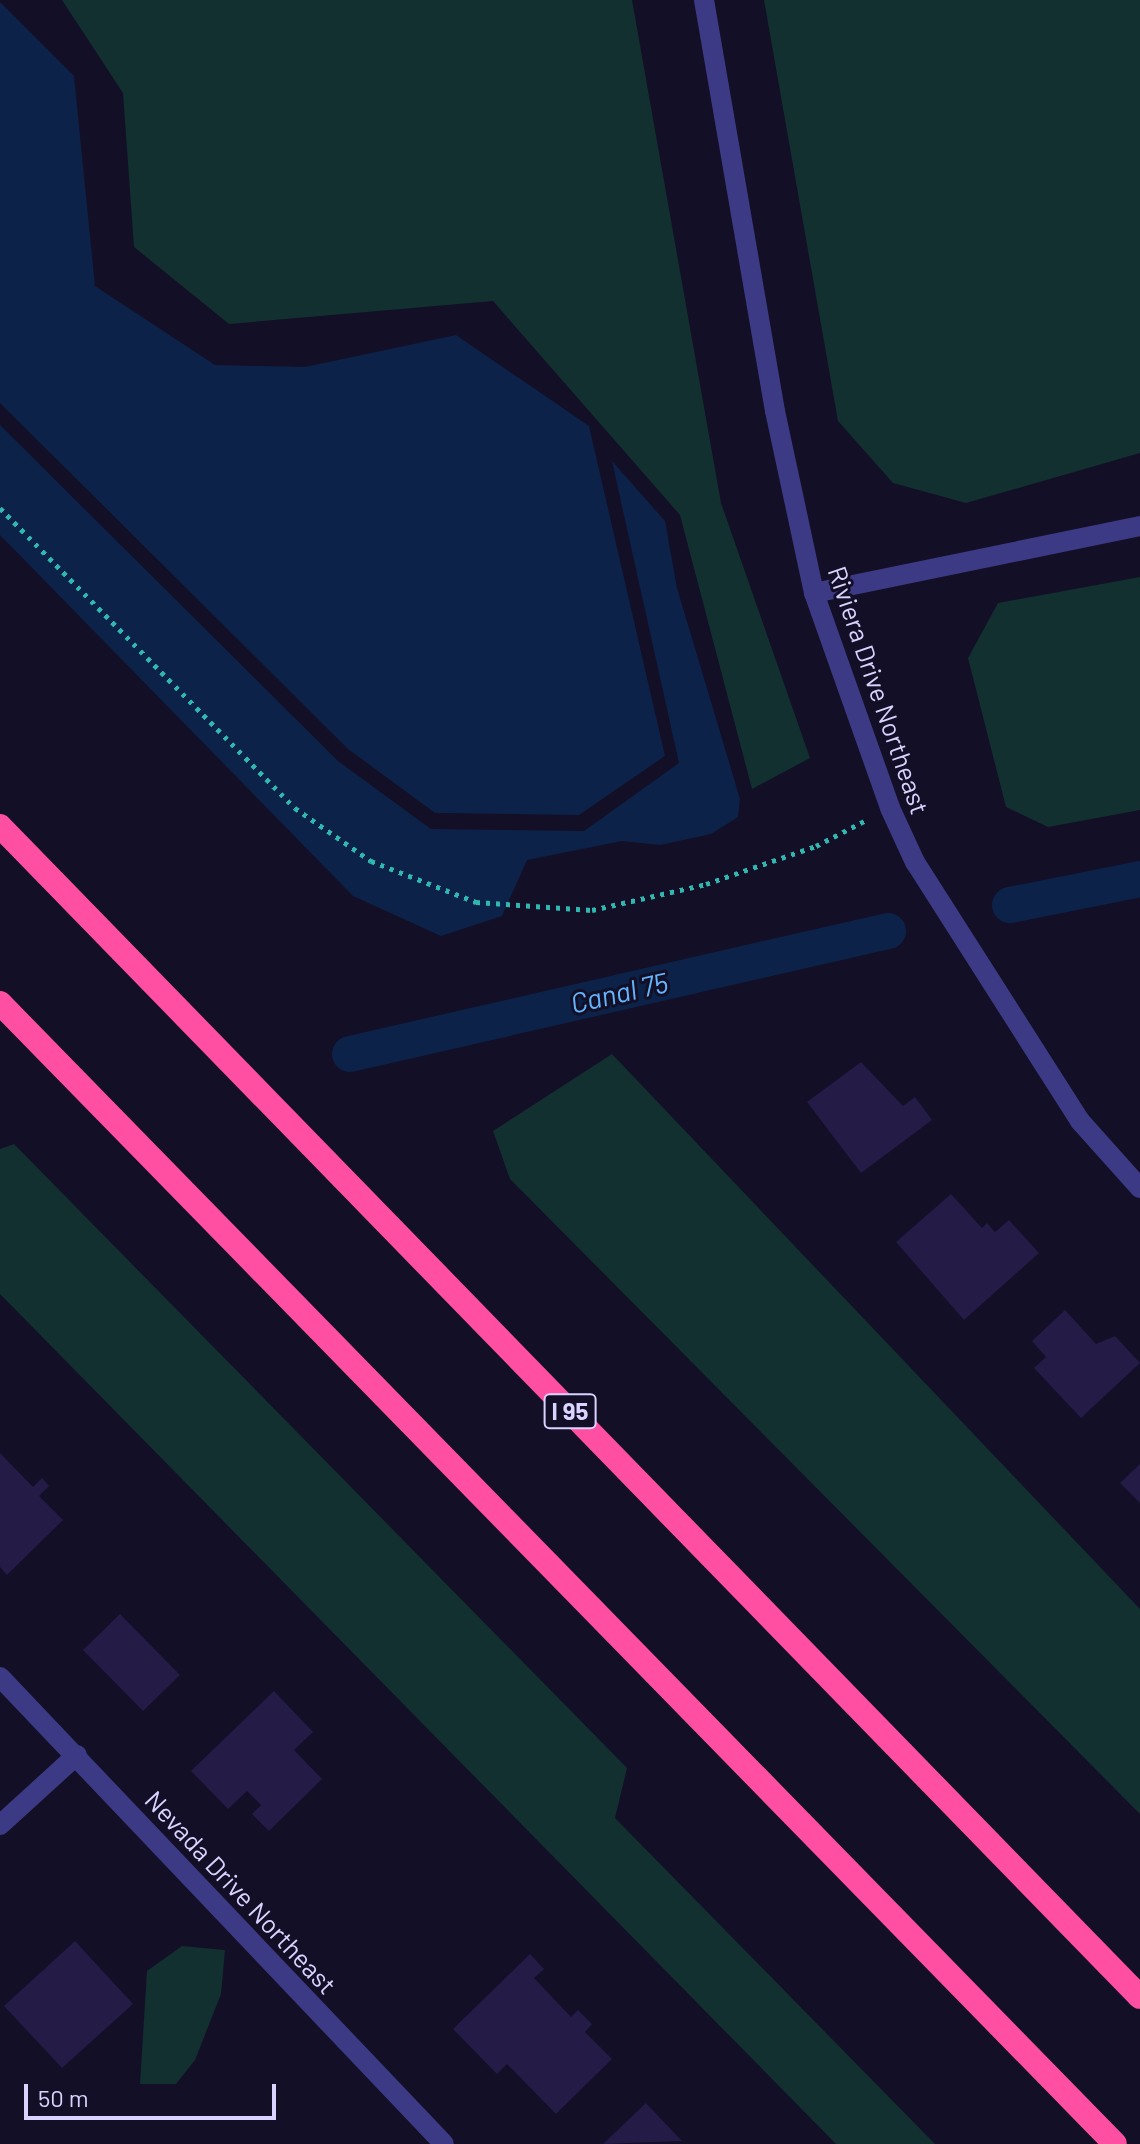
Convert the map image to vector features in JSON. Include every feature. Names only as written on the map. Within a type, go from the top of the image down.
[{"type":"highway","name":"I 95","points":[[0,826],[1140,1997]]},
{"type":"highway","points":[[0,1003],[1115,2144]]},
{"type":"street","name":"Riviera Drive Northeast","points":[[704,0],[775,411],[814,593],[890,808],[915,862],[1080,1121],[1140,1188]]},
{"type":"street","points":[[814,593],[1140,526]]},
{"type":"street","name":"Nevada Drive Northeast","points":[[0,1677],[444,2144]]},
{"type":"street","points":[[0,1825],[77,1755]]},
{"type":"path","points":[[0,508],[295,808],[371,861],[476,902],[592,910],[706,884],[816,846],[890,808]]},
{"type":"green space","points":[[62,0],[632,0],[721,503],[810,758],[752,789],[680,515],[493,301],[229,324],[134,247],[123,93]]},
{"type":"green space","points":[[764,0],[1140,0],[1140,453],[966,503],[893,483],[838,421]]},
{"type":"green space","points":[[1140,577],[1140,810],[1048,827],[1006,807],[968,658],[998,603]]},
{"type":"green space","points":[[612,1054],[1140,1609],[1140,1814],[510,1179],[493,1131]]},
{"type":"green space","points":[[14,1144],[627,1768],[615,1818],[935,2144],[836,2144],[0,1294],[0,1149]]},
{"type":"green space","points":[[182,1946],[225,1950],[221,1994],[195,2060],[176,2084],[140,2084],[147,1971]]},
{"type":"water","points":[[0,2],[74,76],[95,286],[215,365],[305,367],[456,335],[589,426],[665,756],[579,815],[435,813],[348,749],[0,403]]},
{"type":"water","points":[[0,425],[338,761],[431,829],[584,831],[679,763],[612,461],[665,521],[677,588],[740,799],[738,817],[711,834],[660,845],[622,841],[527,860],[502,916],[441,936],[353,896],[0,535]]},
{"type":"building","points":[[861,1062],[903,1106],[915,1097],[932,1120],[861,1173],[807,1102]]},
{"type":"building","points":[[951,1194],[982,1228],[987,1223],[995,1232],[1009,1220],[1039,1253],[964,1320],[896,1242]]},
{"type":"building","points":[[1065,1310],[1096,1344],[1115,1336],[1140,1363],[1081,1418],[1034,1368],[1046,1357],[1032,1341]]},
{"type":"building","points":[[0,1453],[33,1487],[42,1478],[49,1486],[39,1496],[63,1520],[7,1575],[0,1567]]},
{"type":"building","points":[[1140,1464],[1140,1503],[1120,1483]]},
{"type":"building","points":[[120,1614],[180,1675],[143,1711],[83,1650]]},
{"type":"building","points":[[274,1691],[313,1732],[294,1750],[322,1779],[269,1831],[252,1814],[261,1805],[247,1791],[228,1809],[191,1771]]},
{"type":"building","points":[[75,1941],[133,2004],[62,2068],[4,2006]]},
{"type":"building","points":[[530,1954],[544,1969],[534,1978],[571,2017],[578,2010],[592,2024],[585,2032],[612,2059],[556,2114],[507,2064],[497,2074],[453,2029]]},
{"type":"building","points":[[646,2103],[682,2141],[603,2144]]},
{"type":"waterway","name":"Canal 75","points":[[1010,905],[1140,879]]},
{"type":"waterway","name":"Canal 75","points":[[350,1054],[888,931]]}]
